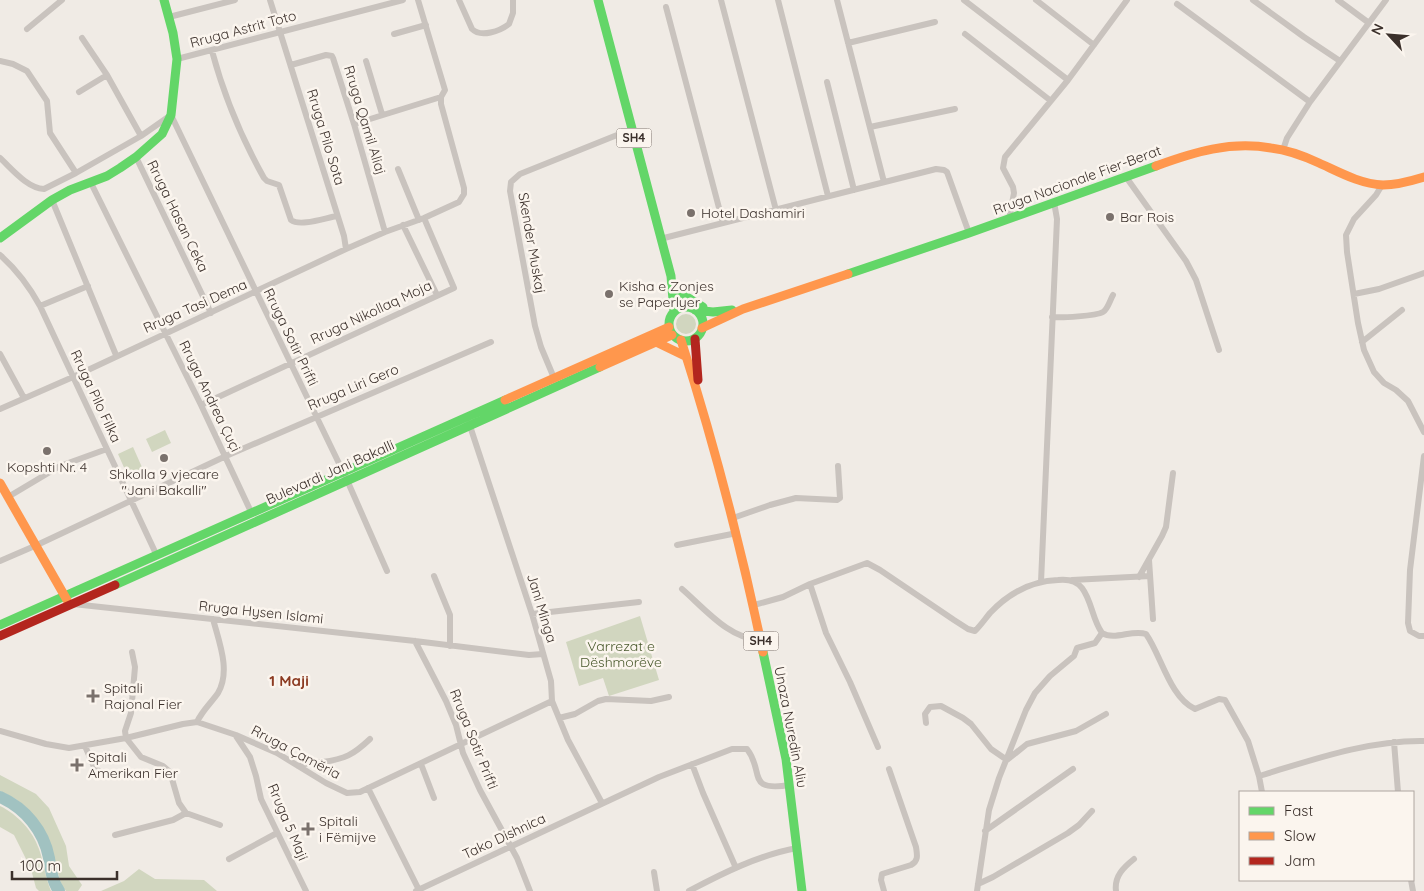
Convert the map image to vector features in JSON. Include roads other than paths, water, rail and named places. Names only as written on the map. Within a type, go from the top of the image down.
[{"type":"main road","points":[[0,237],[52,200],[70,190],[107,176],[136,157],[162,134],[171,115],[177,59],[164,0]]},
{"type":"main road","name":"SH4","points":[[598,0],[671,276],[679,292],[692,309],[702,318],[702,328]]},
{"type":"main road","name":"Rruga Nacionale Fier-Berat","points":[[702,328],[743,309],[969,233],[1190,154],[1222,146],[1246,144],[1283,150],[1308,158],[1356,180],[1382,185],[1424,178]]},
{"type":"main road","name":"SH4","points":[[671,276],[674,312],[670,320],[671,331]]},
{"type":"main road","points":[[679,292],[699,306],[713,312]]},
{"type":"main road","points":[[674,312],[682,308],[692,309]]},
{"type":"main road","name":"Rruga Nacionale Fier-Berat","points":[[692,309],[713,312],[743,309]]},
{"type":"main road","points":[[671,331],[681,340],[686,341],[694,339],[702,328]]},
{"type":"main road","name":"Bulevardi Jani Bakalli","points":[[0,625],[67,600],[345,477],[554,378],[671,331]]},
{"type":"main road","name":"Bulevardi Jani Bakalli","points":[[468,420],[656,342],[671,331]]},
{"type":"main road","name":"Unaza Nuredin Aliu","points":[[694,339],[699,396]]},
{"type":"main road","name":"Unaza Nuredin Aliu","points":[[681,340],[699,396],[733,518],[754,605],[790,785],[802,891]]},
{"type":"main road","points":[[656,342],[686,356]]},
{"type":"main road","name":"Bulevardi Jani Bakalli","points":[[0,636],[67,600],[157,556],[252,514],[345,477]]},
{"type":"main road","points":[[0,483],[5,495],[37,545],[67,600]]},
{"type":"street","points":[[27,29],[62,0]]},
{"type":"street","points":[[169,17],[235,0]]},
{"type":"street","name":"Rruga Pilo Sota","points":[[270,0],[344,236],[346,249]]},
{"type":"street","name":"Rruga Astrit Toto","points":[[177,59],[402,0]]},
{"type":"street","name":"Rruga Tasi Dema","points":[[0,409],[73,377],[346,249],[459,202],[464,194],[441,104],[441,97],[445,90],[418,0]]},
{"type":"street","points":[[459,0],[474,32],[482,34],[509,24],[513,13],[513,0]]},
{"type":"street","points":[[721,0],[776,210]]},
{"type":"street","points":[[778,0],[828,196]]},
{"type":"street","points":[[837,0],[884,182]]},
{"type":"street","points":[[964,0],[1068,80]]},
{"type":"street","points":[[1036,0],[1094,45]]},
{"type":"street","points":[[1009,219],[1014,193],[1013,187],[1002,168],[1005,157],[1068,80],[1127,0]]},
{"type":"street","points":[[1253,0],[1340,61]]},
{"type":"street","points":[[1338,0],[1368,23]]},
{"type":"street","points":[[1283,150],[1287,138],[1310,102],[1386,0]]},
{"type":"street","points":[[1177,4],[1310,102]]},
{"type":"street","points":[[666,7],[723,223]]},
{"type":"street","points":[[848,43],[935,22]]},
{"type":"street","points":[[394,34],[426,26]]},
{"type":"street","points":[[965,34],[1051,101]]},
{"type":"street","points":[[82,38],[107,74],[141,136]]},
{"type":"street","points":[[212,51],[229,108],[247,148],[264,178],[279,185],[291,220],[295,223],[302,223],[337,216]]},
{"type":"street","name":"Rruga Qamil Aliaj","points":[[290,65],[326,55],[332,56],[385,232]]},
{"type":"street","points":[[0,61],[13,64],[27,71],[47,101],[50,132],[76,173]]},
{"type":"street","points":[[366,61],[382,114]]},
{"type":"street","points":[[79,92],[107,74]]},
{"type":"street","points":[[827,82],[854,190]]},
{"type":"street","points":[[354,124],[441,97]]},
{"type":"street","points":[[870,127],[955,109]]},
{"type":"street","points":[[0,158],[17,174],[38,188],[49,187],[141,136],[171,115]]},
{"type":"street","name":"Rruga Sotir Prifti","points":[[171,115],[345,477],[387,571]]},
{"type":"street","name":"Skender Muskaj","points":[[554,378],[541,347],[535,326],[510,191],[511,182],[520,174],[632,129]]},
{"type":"street","name":"Rruga Hasan Ceka","points":[[136,157],[211,312]]},
{"type":"street","points":[[398,169],[422,219]]},
{"type":"street","points":[[660,240],[929,170],[944,170],[948,175],[969,233]]},
{"type":"street","points":[[1126,176],[1186,261],[1196,280],[1219,350]]},
{"type":"street","name":"Rruga Andrea Çuçi","points":[[91,182],[226,456],[252,514]]},
{"type":"street","points":[[1382,185],[1376,195],[1354,219],[1346,235],[1346,252],[1362,342],[1369,362],[1378,378],[1408,401],[1424,432]]},
{"type":"street","points":[[52,200],[116,356]]},
{"type":"street","points":[[1041,582],[1057,219],[1054,202]]},
{"type":"street","name":"Rruga Nikollaq Moja","points":[[201,405],[454,288],[422,219]]},
{"type":"street","points":[[403,226],[437,295]]},
{"type":"street","name":"Rruga Pilo Filka","points":[[0,255],[14,267],[27,283],[40,306],[157,556]]},
{"type":"street","points":[[1354,294],[1378,289],[1424,273]]},
{"type":"street","points":[[40,306],[88,286]]},
{"type":"street","points":[[1052,317],[1066,318],[1101,313],[1107,307],[1113,295]]},
{"type":"street","points":[[1362,342],[1402,310]]},
{"type":"street","name":"Rruga Liri Gero","points":[[132,500],[226,456],[491,342]]},
{"type":"street","points":[[0,354],[24,398]]},
{"type":"street","name":"Jani Minga","points":[[468,420],[532,614],[551,681],[552,701],[568,740],[602,803]]},
{"type":"street","points":[[5,495],[60,466],[107,449]]},
{"type":"street","points":[[1424,456],[1410,570],[1408,622],[1410,631],[1419,636],[1424,636]]},
{"type":"street","points":[[733,518],[790,500],[837,500],[840,498],[838,466]]},
{"type":"street","points":[[1139,576],[1166,527],[1173,473]]},
{"type":"street","points":[[0,561],[132,500]]},
{"type":"street","points":[[677,545],[737,533]]},
{"type":"street","points":[[1149,559],[1153,619]]},
{"type":"street","points":[[754,605],[783,597],[810,584],[867,563],[961,624],[975,631],[992,611],[1014,592],[1024,587],[1055,580],[1150,576]]},
{"type":"street","points":[[434,576],[450,614],[450,646]]},
{"type":"street","points":[[1071,580],[1078,583],[1083,589],[1094,619],[1102,634],[1111,636],[1134,632],[1146,634],[1176,691],[1190,707],[1198,708],[1219,698],[1225,700],[1248,741],[1262,791]]},
{"type":"street","points":[[810,584],[826,633],[847,675],[878,746]]},
{"type":"street","points":[[682,589],[733,633],[747,639],[760,640]]},
{"type":"street","name":"Rruga Hysen Islami","points":[[67,600],[213,619],[529,655],[543,654]]},
{"type":"street","points":[[532,614],[639,602]]},
{"type":"street","points":[[0,732],[56,747],[69,748],[126,738],[197,722],[217,694],[224,677],[222,657],[213,619]]},
{"type":"street","points":[[977,888],[985,831],[993,798],[1026,710],[1035,692],[1050,676],[1074,656],[1078,648],[1095,643],[1102,634]]},
{"type":"street","name":"Rruga Sotir Prifti","points":[[414,641],[446,701],[456,725],[463,753],[480,790],[511,847],[530,891]]},
{"type":"street","points":[[132,652],[134,667],[131,713],[126,726],[126,738],[142,757],[163,766],[170,772],[179,804],[186,813],[220,825]]},
{"type":"street","points":[[559,718],[575,714],[598,701],[651,701],[669,697]]},
{"type":"street","name":"Rruga Çamëria","points":[[197,722],[277,754],[347,793],[360,792],[552,701]]},
{"type":"street","points":[[926,723],[925,714],[930,707],[941,706],[948,709],[972,724],[991,749],[1006,760]]},
{"type":"street","points":[[1006,760],[1027,744],[1076,731],[1106,714]]},
{"type":"street","name":"Rruga 5 Maji","points":[[236,736],[253,765],[261,799],[306,891]]},
{"type":"street","points":[[298,766],[347,757],[356,752],[370,739]]},
{"type":"street","points":[[1259,776],[1348,751],[1394,742],[1424,741]]},
{"type":"street","points":[[1394,742],[1398,791]]},
{"type":"street","points":[[85,746],[95,770],[108,776]]},
{"type":"street","name":"Tako Dishnica","points":[[417,890],[602,803],[692,764],[732,750],[744,748],[750,754],[756,774],[762,784],[771,786],[790,785]]},
{"type":"street","points":[[421,764],[434,798]]},
{"type":"street","points":[[692,764],[736,868]]},
{"type":"street","points":[[985,831],[1073,768]]},
{"type":"street","points":[[884,891],[880,880],[882,874],[911,865],[917,858],[916,847],[889,769]]},
{"type":"street","points":[[368,788],[417,890]]},
{"type":"street","points":[[977,888],[1068,833],[1079,825],[1092,811]]},
{"type":"street","points":[[115,834],[173,820],[186,813]]},
{"type":"street","points":[[229,859],[277,833]]},
{"type":"street","points":[[689,891],[770,854],[797,848]]},
{"type":"street","points":[[1116,891],[1115,885],[1121,871],[1134,859]]},
{"type":"street","points":[[654,872],[657,891]]},
{"type":"waterway","points":[[0,797],[18,807],[38,830],[43,839],[53,879],[59,891]]},
{"type":"place","name":"Hotel Dashamiri","points":[[691,213]]},
{"type":"place","name":"Bar Rois","points":[[1110,217]]},
{"type":"place","name":"Kisha e Zonjes se Paperlyer","points":[[609,294]]},
{"type":"place","name":"Kopshti Nr. 4","points":[[47,451]]},
{"type":"place","name":"Shkolla 9 vjecare \"Jani Bakalli\"","points":[[164,458]]},
{"type":"place","name":"Spitali Rajonal Fier","points":[[93,696]]},
{"type":"place","name":"Spitali Amerikan Fier","points":[[77,765]]},
{"type":"place","name":"Spitali i Fëmijve","points":[[308,829]]},
{"type":"district","name":"1 Maji","points":[[289,681]]},
{"type":"park label","name":"Varrezat e Dëshmorëve","points":[[621,654]]}]
